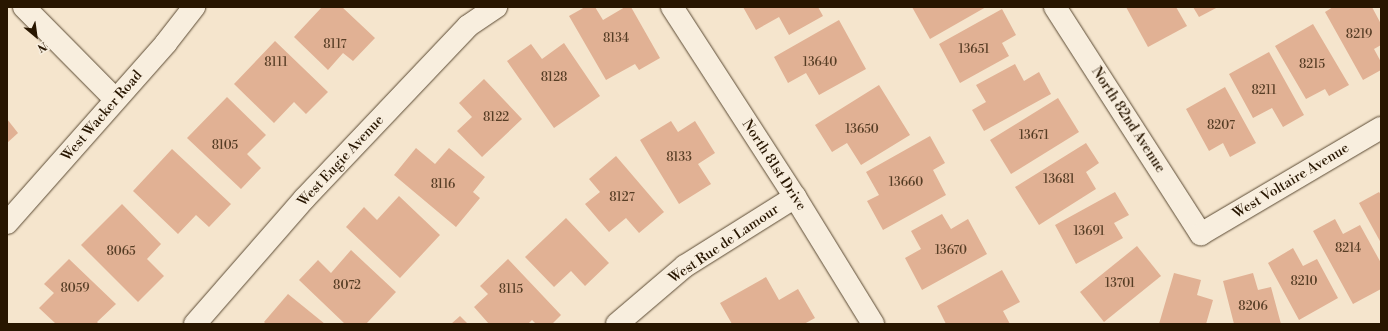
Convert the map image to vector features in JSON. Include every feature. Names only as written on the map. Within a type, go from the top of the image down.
[{"type":"street","points":[[24,7],[115,99]]},
{"type":"street","name":"West Wacker Road","points":[[7,222],[166,43],[194,7]]},
{"type":"street","name":"West Eugie Avenue","points":[[195,324],[304,199],[468,26],[496,7]]},
{"type":"street","name":"North 81st Drive","points":[[672,7],[795,197],[873,324]]},
{"type":"street","name":"North 82nd Avenue","points":[[1055,7],[1201,234]]},
{"type":"street","name":"West Voltaire Avenue","points":[[1201,234],[1381,128]]},
{"type":"street","name":"West Rue de Lamour","points":[[617,324],[685,266],[795,197]]},
{"type":"building","points":[[322,7],[342,7],[375,38],[353,61],[343,53],[328,70],[294,37]]},
{"type":"building","points":[[585,7],[595,7],[603,20],[625,7],[631,7],[660,58],[639,70],[635,64],[606,80],[569,16]]},
{"type":"building","points":[[743,7],[818,7],[823,16],[789,35],[779,17],[756,30]]},
{"type":"building","points":[[912,7],[986,7],[930,39]]},
{"type":"building","points":[[1126,7],[1176,7],[1187,26],[1148,47]]},
{"type":"building","points":[[1193,7],[1218,7],[1199,17]]},
{"type":"building","points":[[1333,7],[1372,7],[1381,24],[1381,45],[1374,49],[1381,62],[1381,70],[1363,80],[1325,12]]},
{"type":"building","points":[[1002,9],[1016,35],[1002,43],[1009,56],[960,83],[939,44]]},
{"type":"building","points":[[839,20],[866,69],[819,95],[806,73],[788,83],[774,57]]},
{"type":"building","points":[[1313,24],[1349,85],[1329,96],[1325,89],[1306,99],[1275,46]]},
{"type":"building","points":[[275,41],[328,92],[306,114],[294,102],[274,123],[234,84]]},
{"type":"building","points":[[564,43],[600,96],[554,128],[507,61],[531,44],[542,59]]},
{"type":"building","points":[[1269,52],[1304,115],[1283,127],[1272,108],[1253,118],[1229,74]]},
{"type":"building","points":[[1015,64],[1024,81],[1039,72],[1051,94],[984,131],[972,110],[986,102],[976,85]]},
{"type":"building","points":[[484,79],[522,119],[482,157],[457,131],[472,117],[459,103]]},
{"type":"building","points":[[879,85],[910,135],[861,165],[847,143],[832,152],[815,125]]},
{"type":"building","points":[[1225,87],[1256,143],[1230,157],[1223,143],[1209,151],[1186,109]]},
{"type":"building","points":[[227,97],[266,135],[247,154],[261,168],[241,189],[187,138]]},
{"type":"building","points":[[1058,98],[1079,132],[1011,174],[990,140]]},
{"type":"building","points":[[7,119],[18,133],[7,143]]},
{"type":"building","points":[[671,121],[678,132],[695,121],[715,153],[698,164],[711,184],[679,204],[640,140]]},
{"type":"building","points":[[930,136],[945,163],[933,170],[946,195],[883,230],[867,201],[879,195],[866,172]]},
{"type":"building","points":[[1086,143],[1099,163],[1086,172],[1096,189],[1039,225],[1015,187]]},
{"type":"building","points":[[416,148],[435,164],[449,148],[485,177],[473,192],[480,198],[456,227],[394,175]]},
{"type":"building","points":[[172,149],[231,204],[209,227],[196,215],[178,234],[133,191]]},
{"type":"building","points":[[616,156],[664,212],[639,233],[626,218],[609,232],[585,204],[600,192],[589,179]]},
{"type":"building","points":[[1115,192],[1129,215],[1114,223],[1123,238],[1076,264],[1055,225]]},
{"type":"building","points":[[1379,192],[1381,195],[1381,243],[1359,203]]},
{"type":"building","points":[[399,196],[440,235],[400,278],[346,227],[364,207],[377,220]]},
{"type":"building","points":[[122,204],[161,244],[147,259],[164,276],[138,302],[81,245]]},
{"type":"building","points":[[942,214],[951,229],[968,219],[987,254],[922,290],[905,258],[921,249],[911,231]]},
{"type":"building","points":[[566,218],[609,263],[585,286],[571,271],[554,287],[525,257]]},
{"type":"building","points":[[1335,219],[1343,234],[1360,225],[1381,263],[1381,289],[1353,304],[1313,231]]},
{"type":"building","points":[[1137,246],[1161,276],[1104,322],[1080,292]]},
{"type":"building","points":[[1293,248],[1303,266],[1317,259],[1338,298],[1299,320],[1268,263]]},
{"type":"building","points":[[351,250],[396,292],[366,324],[345,324],[299,280],[318,260],[331,273]]},
{"type":"building","points":[[69,259],[116,304],[97,322],[99,324],[56,324],[39,308],[54,293],[44,284]]},
{"type":"building","points":[[508,259],[561,315],[552,324],[536,324],[532,320],[528,324],[489,324],[474,307],[488,294],[480,286]]},
{"type":"building","points":[[1002,270],[1020,302],[1003,311],[1010,324],[946,324],[937,306]]},
{"type":"building","points":[[1174,273],[1201,280],[1197,295],[1213,300],[1206,324],[1159,324]]},
{"type":"building","points":[[1253,273],[1258,290],[1271,287],[1281,324],[1234,324],[1223,281]]},
{"type":"building","points":[[766,277],[779,300],[798,289],[815,318],[804,324],[732,324],[720,303]]},
{"type":"building","points":[[288,294],[325,324],[266,324],[264,322]]},
{"type":"building","points":[[460,316],[468,324],[451,324]]}]
